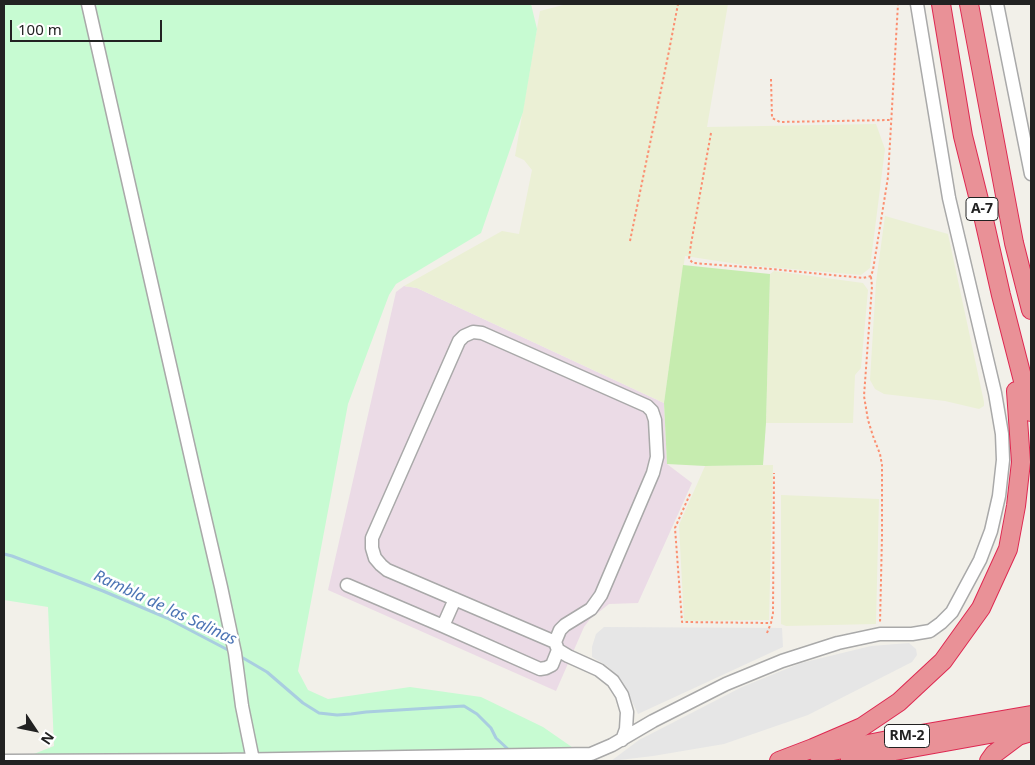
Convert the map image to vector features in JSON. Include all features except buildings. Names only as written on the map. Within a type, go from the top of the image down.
[{"type":"highway","name":"A-7","points":[[941,4],[963,136],[1031,412]]},
{"type":"highway","name":"A-7","points":[[969,4],[998,149],[1014,242],[1031,310]]},
{"type":"highway","points":[[963,136],[966,175],[1016,391],[1031,441]]},
{"type":"highway","points":[[998,149],[1004,160],[1031,270]]},
{"type":"highway","points":[[779,761],[862,727],[899,702],[943,661],[981,608],[1008,548],[1016,506],[1021,462],[1016,391]]},
{"type":"highway","name":"RM-2","points":[[782,761],[898,738],[1031,715]]},
{"type":"highway","name":"RM-2","points":[[839,761],[1031,727]]},
{"type":"highway","points":[[989,761],[994,754],[1018,736],[1031,732]]},
{"type":"lane","points":[[88,4],[221,587],[235,653],[242,706],[253,760]]},
{"type":"lane","points":[[4,761],[253,760],[591,754],[622,740],[654,721],[726,684],[782,661],[838,643],[880,634],[912,634],[930,631],[941,623],[952,612],[980,560],[991,531],[999,496],[1003,460],[1002,434],[995,393],[949,198],[917,4]]},
{"type":"lane","points":[[997,4],[1031,174]]},
{"type":"lane","points":[[347,585],[540,669],[552,665],[557,646],[560,630],[591,609],[601,595],[653,473],[657,457],[655,420],[652,411],[647,406],[482,333],[473,332],[464,336],[455,350],[372,538],[375,558],[387,570],[557,646],[568,656],[599,670],[612,681],[622,695],[627,712],[626,729],[622,740]]},
{"type":"lane","points":[[443,626],[454,599]]},
{"type":"path","points":[[630,241],[678,4]]},
{"type":"path","points":[[880,634],[882,465],[868,420],[864,396],[872,286],[871,276],[888,177],[898,4]]},
{"type":"path","points":[[772,79],[772,118],[780,122],[891,120]]},
{"type":"path","points":[[711,133],[691,244],[689,259],[693,263],[863,278],[871,276]]},
{"type":"path","points":[[767,633],[773,613],[774,473]]},
{"type":"path","points":[[690,494],[675,528],[682,622],[771,623]]},
{"type":"shaded area","points":[[404,286],[417,288],[664,403],[667,464],[692,483],[638,603],[609,604],[590,619],[584,627],[556,691],[328,590],[396,292]]},
{"type":"shaded area","points":[[604,627],[782,628],[783,647],[638,714],[618,677],[607,666],[592,657],[592,647],[596,634]]},
{"type":"shaded area","points":[[909,643],[916,649],[917,655],[912,662],[808,715],[724,744],[611,761],[639,740],[742,687],[801,663],[871,646]]},
{"type":"green space","points":[[4,4],[531,4],[537,29],[523,112],[481,233],[396,284],[389,295],[348,404],[298,671],[308,690],[328,699],[410,687],[481,697],[543,727],[592,761],[16,761],[54,746],[48,607],[4,600]]},
{"type":"green space","points":[[567,4],[728,4],[707,127],[876,124],[885,149],[870,268],[861,275],[744,265],[685,256],[664,403],[417,288],[404,286],[502,231],[519,234],[532,170],[524,160],[515,156],[540,11]]},
{"type":"green space","points":[[885,216],[948,234],[984,402],[984,406],[979,409],[945,401],[884,394],[875,389],[870,380],[876,282]]},
{"type":"green space","points":[[683,265],[770,274],[763,465],[705,466],[667,464],[664,403]]},
{"type":"green space","points":[[774,271],[863,283],[868,290],[861,368],[855,375],[853,423],[766,423],[770,274]]},
{"type":"green space","points":[[773,465],[769,620],[684,621],[679,525],[705,466]]},
{"type":"green space","points":[[781,495],[879,499],[876,624],[786,626],[781,624]]},
{"type":"waterway","name":"Rambla de las Salinas","points":[[4,554],[103,591],[167,618],[230,651]]},
{"type":"waterway","name":"Rambla de las Salinas","points":[[238,655],[267,672],[303,703],[319,713],[337,715],[464,706],[477,714],[491,728],[496,738],[510,751]]}]
